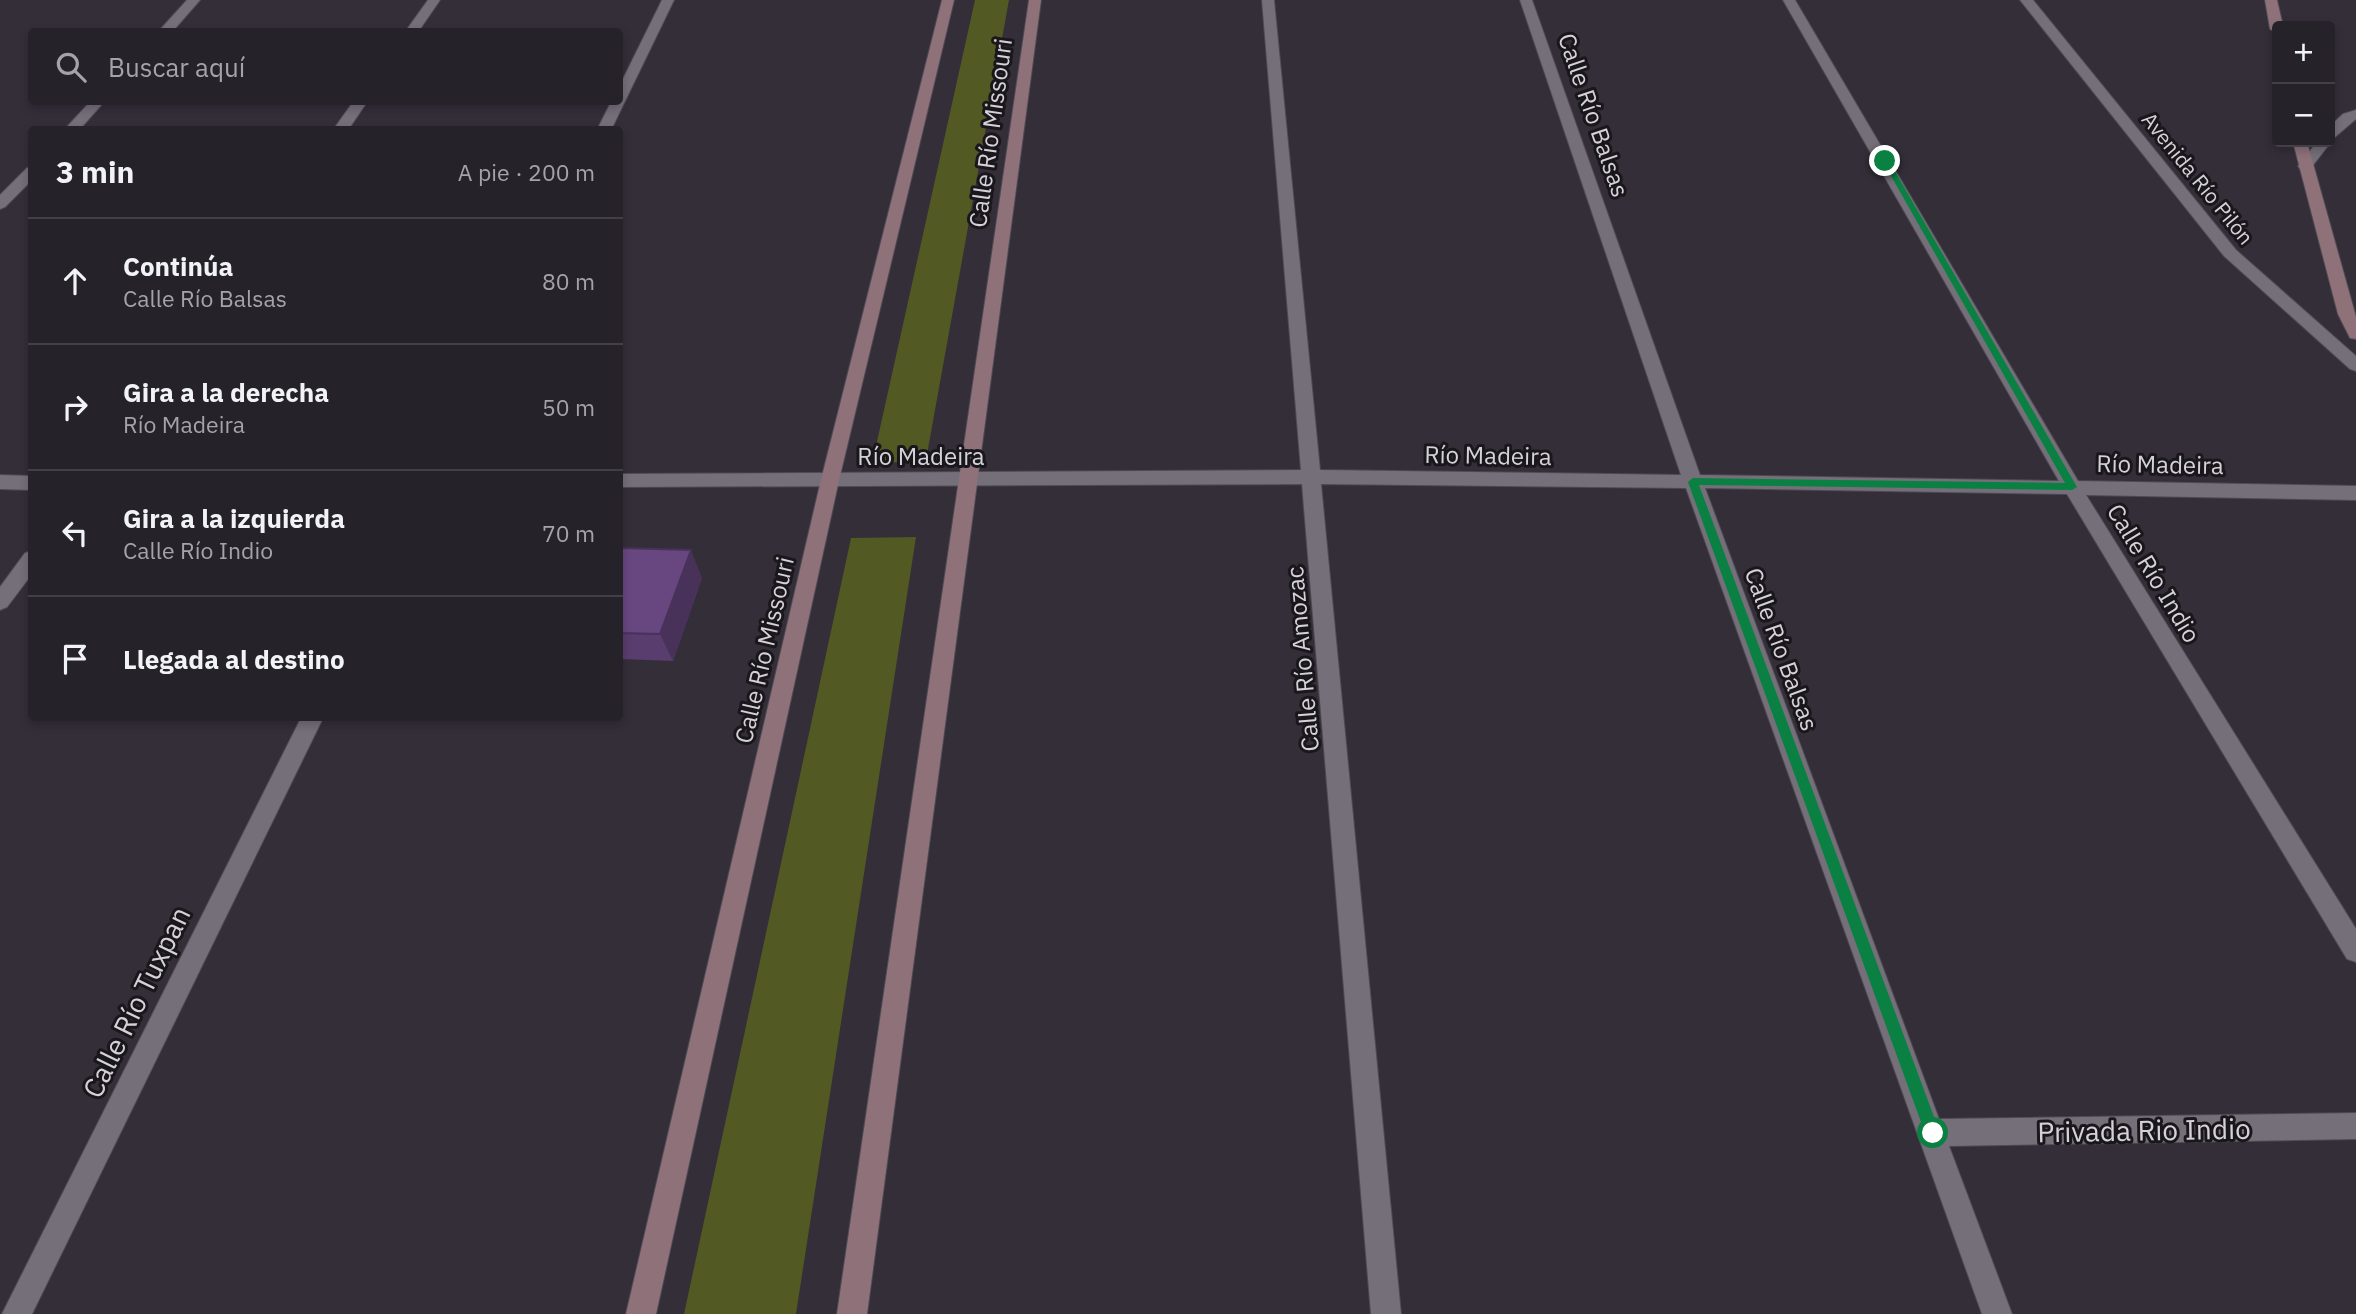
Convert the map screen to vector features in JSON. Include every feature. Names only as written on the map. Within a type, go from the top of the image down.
[{"type":"street","points":[[168,28],[194,0]]},
{"type":"street","points":[[414,28],[434,0]]},
{"type":"street","points":[[623,92],[668,0]]},
{"type":"street","name":"Calle Río Missouri","points":[[641,1314],[830,480],[948,0]]},
{"type":"street","name":"Calle Río Missouri","points":[[852,1314],[1035,0]]},
{"type":"street","name":"Calle Río Amozac","points":[[1268,0],[1386,1314]]},
{"type":"street","name":"Calle Río Balsas","points":[[1526,0],[1693,482],[1997,1314]]},
{"type":"street","name":"Calle Río Indio","points":[[1789,0],[2072,487],[2356,951]]},
{"type":"street","name":"Avenida Río Pilón","points":[[2026,0],[2230,253],[2356,365]]},
{"type":"street","points":[[2272,0],[2276,21]]},
{"type":"street","points":[[75,126],[94,105]]},
{"type":"street","points":[[343,126],[358,105]]},
{"type":"street","points":[[606,126],[616,105]]},
{"type":"street","points":[[2335,129],[2348,117],[2356,114]]},
{"type":"street","points":[[2301,147],[2356,334]]},
{"type":"street","points":[[2305,166],[2320,147]]},
{"type":"street","points":[[0,204],[28,175]]},
{"type":"street","name":"Río Madeira","points":[[623,481],[1312,477],[2356,493]]},
{"type":"street","points":[[0,482],[28,483]]},
{"type":"street","points":[[0,602],[28,564]]},
{"type":"street","name":"Calle Río Tuxpan","points":[[17,1314],[311,721]]},
{"type":"street","name":"Privada Rio Indio","points":[[1933,1133],[2356,1126]]},
{"type":"green space","points":[[975,0],[1009,0],[926,460],[872,464]]},
{"type":"green space","points":[[916,537],[796,1314],[684,1314],[851,538]]},
{"type":"building","points":[[623,548],[691,550],[660,634],[623,633]]},
{"type":"route","points":[[1885,161],[2072,487],[1693,482],[1933,1133]]}]
